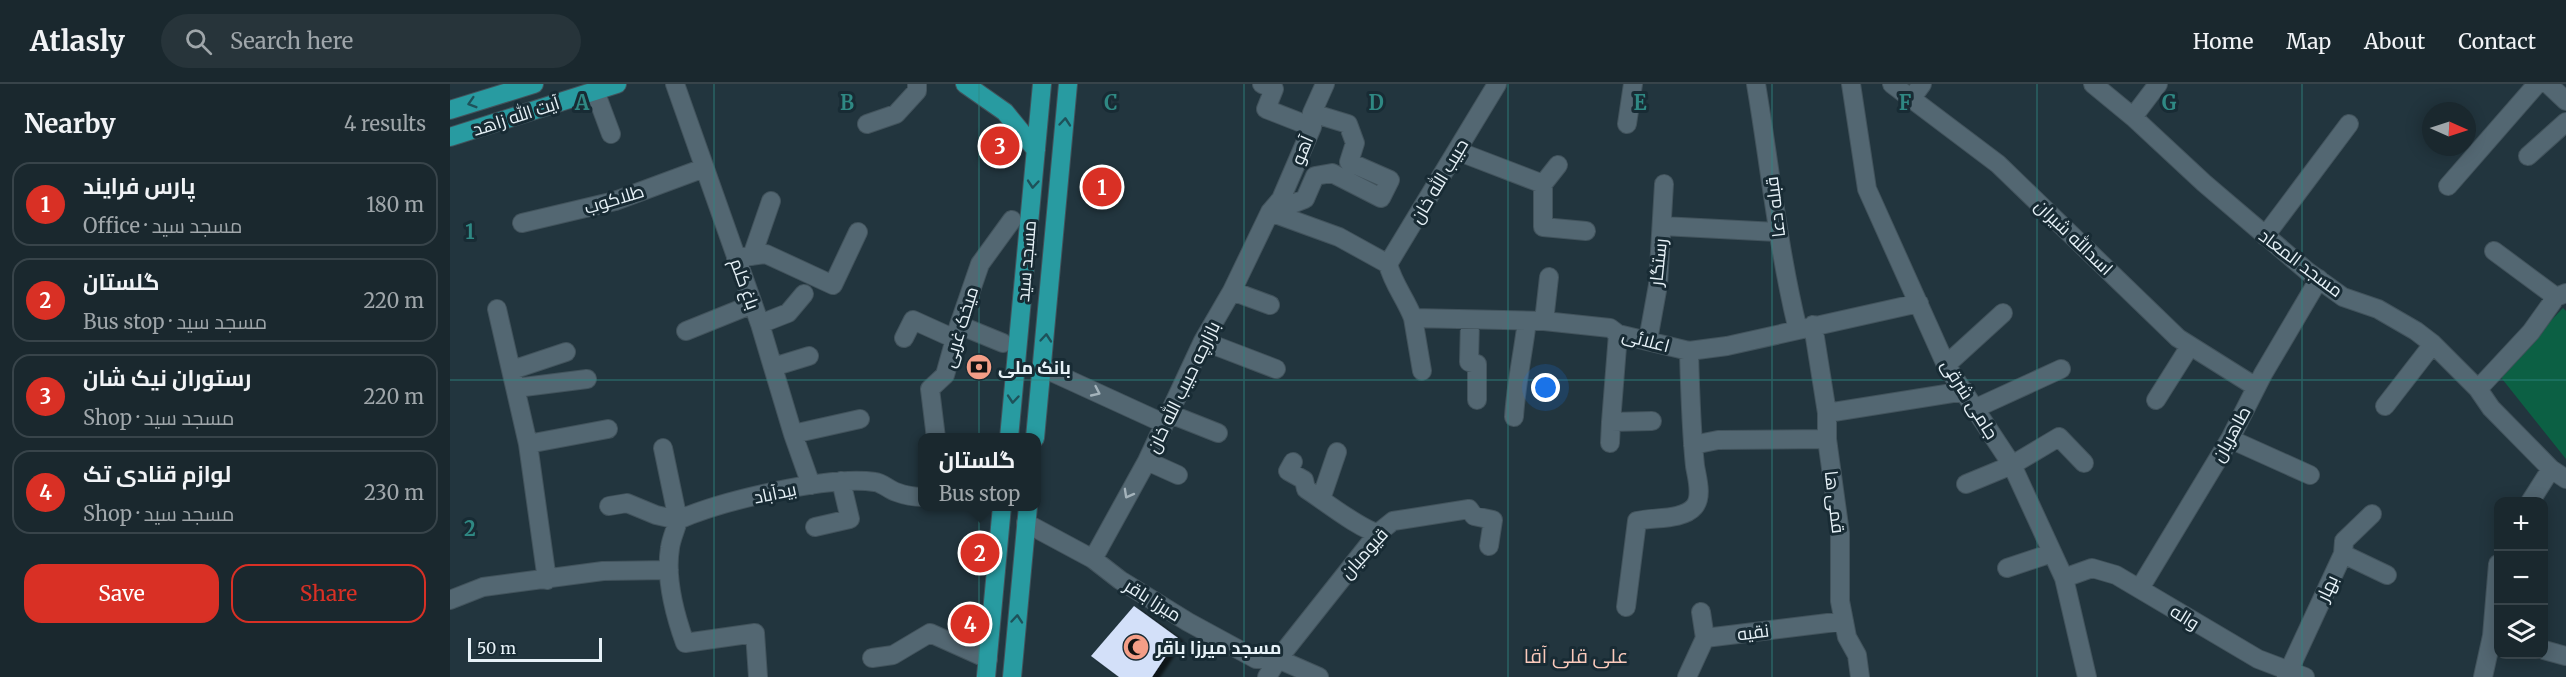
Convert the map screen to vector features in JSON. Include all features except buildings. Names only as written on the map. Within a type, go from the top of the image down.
[{"type":"main road","name":"آیت الله زاهد","points":[[450,110],[534,84]]},
{"type":"main road","name":"آیت الله زاهد","points":[[450,137],[616,84]]},
{"type":"main road","points":[[965,84],[1005,112],[1036,150]]},
{"type":"main road","name":"مسجد سید","points":[[1009,433],[1042,84]]},
{"type":"main road","name":"مسجد سید","points":[[1036,433],[1068,84]]},
{"type":"main road","points":[[987,668],[1002,511]]},
{"type":"main road","points":[[1012,677],[1027,514]]},
{"type":"street","name":"باغ کلم","points":[[675,84],[704,168],[744,257],[753,304],[811,485]]},
{"type":"street","points":[[867,124],[896,114],[917,91],[917,84]]},
{"type":"street","points":[[1262,84],[1274,89],[1266,109],[1312,120],[1348,124],[1355,142],[1349,162],[1390,180],[1381,198],[1332,173],[1315,176],[1305,199],[1270,212]]},
{"type":"street","name":"آهو","points":[[1270,212],[1281,199],[1325,84]]},
{"type":"street","name":"حبیب الله خان","points":[[1390,272],[1497,84]]},
{"type":"street","points":[[1627,124],[1633,84]]},
{"type":"street","name":"قبله دعا","points":[[1756,84],[1770,165],[1777,232],[1806,328]]},
{"type":"street","name":"جامی شرقی","points":[[1851,84],[1867,189],[1947,365],[2012,465],[2064,578],[2087,677]]},
{"type":"street","name":"اسدالله شیران","points":[[1892,84],[1998,164],[2178,338],[2256,387]]},
{"type":"street","points":[[1911,99],[1922,84]]},
{"type":"street","name":"مسجد المعاد","points":[[2094,84],[2265,236],[2319,279],[2343,297],[2378,309],[2416,331],[2433,344],[2478,389],[2491,408],[2558,474]]},
{"type":"street","points":[[2133,117],[2158,84]]},
{"type":"street","points":[[2448,186],[2537,84]]},
{"type":"street","points":[[2548,84],[2566,101]]},
{"type":"street","points":[[595,91],[611,134]]},
{"type":"street","points":[[2528,156],[2566,122]]},
{"type":"street","points":[[2265,236],[2349,124]]},
{"type":"street","points":[[1457,151],[1543,184]]},
{"type":"street","points":[[1558,165],[1543,184],[1544,227],[1586,231]]},
{"type":"street","name":"طلاکوب","points":[[522,224],[615,201],[704,168]]},
{"type":"street","name":"رستگار","points":[[1648,340],[1658,285],[1664,184]]},
{"type":"street","points":[[744,257],[771,201]]},
{"type":"street","points":[[1270,212],[1339,237],[1390,272],[1413,318],[1422,371]]},
{"type":"street","name":"بازارچه حبیب الله خان","points":[[1093,559],[1146,461],[1203,341],[1232,291],[1270,212]]},
{"type":"street","name":"میخک غربی","points":[[935,433],[930,389],[945,375],[980,264],[1011,220]]},
{"type":"street","points":[[1662,226],[1777,232]]},
{"type":"street","points":[[744,257],[766,254],[833,285],[858,232]]},
{"type":"street","points":[[2478,389],[2531,332],[2561,295],[2494,251]]},
{"type":"street","points":[[1514,417],[1517,377],[1549,277]]},
{"type":"street","name":"طاهریان","points":[[2140,588],[2230,439],[2256,387],[2319,279]]},
{"type":"street","points":[[1232,291],[1270,305]]},
{"type":"street","points":[[760,324],[788,313],[804,294]]},
{"type":"street","name":"اعلائی","points":[[1413,318],[1536,321],[1610,328],[1618,334],[1689,351],[1727,346],[1919,303]]},
{"type":"street","points":[[686,331],[753,304]]},
{"type":"street","points":[[497,309],[528,444],[547,580]]},
{"type":"street","points":[[1947,365],[2003,313]]},
{"type":"street","points":[[904,338],[913,320],[1003,343]]},
{"type":"street","points":[[1470,321],[1469,362],[1477,364],[1477,400]]},
{"type":"street","name":"قمی ها","points":[[1806,328],[1827,414],[1827,439],[1840,533],[1840,601],[1847,637],[1857,655],[1860,677]]},
{"type":"street","points":[[1610,443],[1618,334]]},
{"type":"street","points":[[1203,341],[1276,369]]},
{"type":"street","points":[[2385,406],[2433,344]]},
{"type":"street","points":[[2156,400],[2190,346]]},
{"type":"street","points":[[1626,607],[1637,521],[1654,517],[1681,516],[1695,506],[1699,496],[1693,445],[1689,351]]},
{"type":"street","points":[[512,370],[566,352]]},
{"type":"street","points":[[773,367],[809,356]]},
{"type":"street","points":[[1043,368],[1166,418],[1218,433]]},
{"type":"street","points":[[1976,408],[2061,369]]},
{"type":"street","points":[[516,388],[587,379]]},
{"type":"street","points":[[1827,414],[1965,391]]},
{"type":"street","points":[[793,434],[860,419]]},
{"type":"street","points":[[1611,422],[1652,421]]},
{"type":"street","points":[[528,444],[608,429]]},
{"type":"street","points":[[1966,484],[2012,465],[2059,437],[2084,463]]},
{"type":"street","points":[[1693,445],[1718,440],[1827,439]]},
{"type":"street","points":[[2230,439],[2310,475]]},
{"type":"street","points":[[663,448],[678,520],[670,548],[669,570],[677,622],[686,643],[755,633],[758,677]]},
{"type":"street","points":[[1321,499],[1337,452]]},
{"type":"street","points":[[1146,461],[1178,475]]},
{"type":"street","points":[[1293,462],[1288,471],[1304,480],[1306,489],[1366,531],[1378,533]]},
{"type":"street","points":[[2534,497],[2558,474]]},
{"type":"street","points":[[815,527],[850,519],[841,481]]},
{"type":"street","name":"بیدآباد","points":[[678,520],[705,508],[811,485],[841,481],[878,482],[895,492],[918,496]]},
{"type":"street","points":[[609,506],[627,503],[656,515],[678,520]]},
{"type":"street","name":"قیومیان","points":[[1267,677],[1278,659],[1378,533],[1393,521],[1469,509],[1474,516],[1493,520],[1489,546]]},
{"type":"street","name":"میرزا باقر","points":[[1027,514],[1120,580],[1188,622],[1256,659],[1278,659],[1319,677]]},
{"type":"street","name":"بهار","points":[[2293,674],[2343,554],[2344,541],[2372,514]]},
{"type":"street","points":[[2007,568],[2052,553]]},
{"type":"street","points":[[2343,554],[2387,575]]},
{"type":"street","name":"واله","points":[[2064,578],[2092,568],[2116,575],[2196,625],[2258,659],[2293,674]]},
{"type":"street","points":[[450,600],[483,587],[603,571],[669,570]]},
{"type":"street","points":[[1687,677],[1705,638],[1701,612]]},
{"type":"street","name":"نقیه","points":[[1705,638],[1844,621]]},
{"type":"street","points":[[872,658],[893,655],[930,633],[987,668]]},
{"type":"street","points":[[2483,677],[2494,640]]},
{"type":"street","points":[[2548,651],[2566,656]]},
{"type":"green space","points":[[2563,308],[2566,311],[2566,459],[2499,375]]},
{"type":"place","name":"رستوران نیک شان","points":[[1000,146]]},
{"type":"place","name":"پارس فرایند","points":[[1102,187]]},
{"type":"place","name":"بانک ملی","points":[[979,367]]},
{"type":"place","name":"گلستان","points":[[980,553]]},
{"type":"place","name":"لوازم قنادی تک","points":[[970,624]]},
{"type":"place","name":"مسجد میرزا باقر","points":[[1136,647]]},
{"type":"district","name":"علی قلی آقا","points":[[1576,655]]}]
